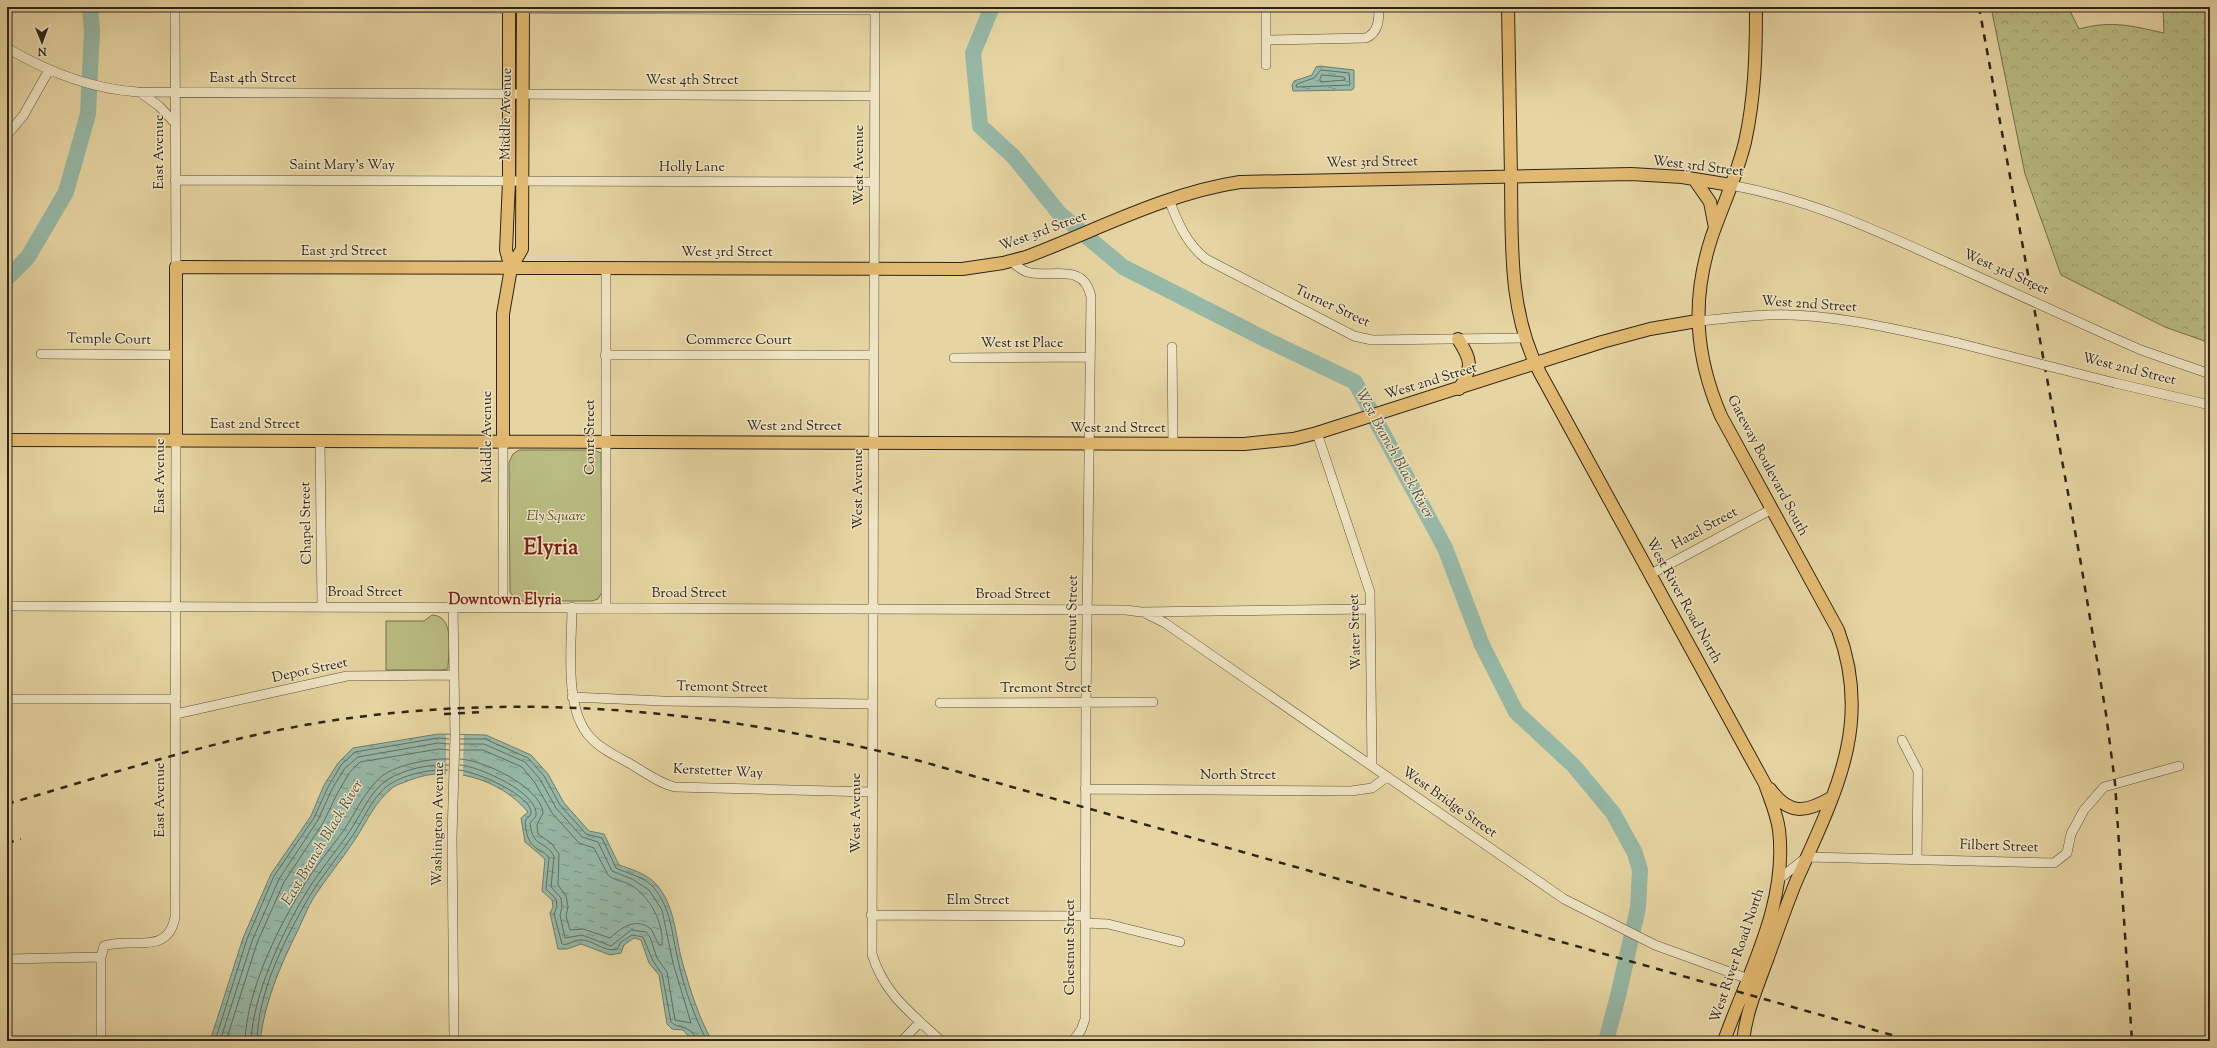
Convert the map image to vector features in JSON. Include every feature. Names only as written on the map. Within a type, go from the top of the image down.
[{"type":"main road","name":"West River Road North","points":[[1508,7],[1510,176],[1514,281],[1518,306],[1526,338],[1536,365],[1765,784],[1779,831],[1779,879],[1772,910],[1753,981],[1724,1041]]},
{"type":"main road","name":"Gateway Boulevard South","points":[[1753,981],[1807,857],[1844,761],[1852,728],[1853,695],[1848,662],[1838,630],[1713,398],[1702,359],[1697,321],[1702,275],[1715,229],[1744,144],[1752,106],[1756,52],[1756,7]]},
{"type":"main road","name":"Middle Avenue","points":[[503,442],[503,314],[512,268],[522,249],[515,181],[509,93],[510,8]]},
{"type":"main road","name":"Middle Avenue","points":[[515,181],[523,94],[523,8]]},
{"type":"main road","name":"West 3rd Street","points":[[512,268],[962,269],[1011,261],[1046,249],[1169,200],[1212,187],[1250,181],[1632,174],[1694,179],[1731,185]]},
{"type":"main road","points":[[1694,179],[1710,202],[1715,229]]},
{"type":"main road","name":"East 3rd Street","points":[[176,266],[512,268]]},
{"type":"main road","name":"East Avenue","points":[[176,266],[176,440]]},
{"type":"main road","name":"West 2nd Street","points":[[503,442],[1173,444],[1272,442],[1350,423],[1536,365],[1602,342],[1650,329],[1697,321]]},
{"type":"main road","points":[[1458,339],[1468,354],[1470,366],[1459,389]]},
{"type":"main road","name":"East 2nd Street","points":[[7,440],[320,440],[503,442]]},
{"type":"main road","points":[[1765,784],[1777,799],[1788,807],[1800,809],[1810,808],[1831,798]]},
{"type":"main road","points":[[1743,1041],[1753,981]]},
{"type":"street","name":"East Avenue","points":[[175,7],[176,266]]},
{"type":"street","points":[[256,7],[875,8]]},
{"type":"street","points":[[1266,7],[1266,65]]},
{"type":"street","points":[[1266,40],[1366,38],[1371,35],[1378,26],[1379,7]]},
{"type":"street","name":"West Avenue","points":[[875,8],[872,954],[877,970],[888,990],[941,1041]]},
{"type":"street","name":"East 4th Street","points":[[7,48],[53,72],[106,89],[175,93],[509,93]]},
{"type":"street","points":[[7,135],[23,116],[53,72]]},
{"type":"street","points":[[140,92],[159,106],[175,123]]},
{"type":"street","name":"West 4th Street","points":[[509,93],[874,96]]},
{"type":"street","name":"Saint Mary's Way","points":[[175,180],[515,181]]},
{"type":"street","name":"Holly Lane","points":[[515,181],[874,182]]},
{"type":"street","name":"West 3rd Street","points":[[1731,185],[1771,192],[1819,207],[1868,227],[2141,350],[2210,374]]},
{"type":"street","name":"Turner Street","points":[[1169,200],[1186,238],[1195,250],[1206,259],[1354,336],[1372,340],[1526,338]]},
{"type":"street","name":"Chestnut Street","points":[[1011,261],[1028,272],[1068,274],[1078,277],[1085,284],[1091,297],[1084,1019],[1081,1030],[1073,1041]]},
{"type":"street","name":"Court Street","points":[[606,268],[606,607]]},
{"type":"street","name":"West 2nd Street","points":[[1697,321],[1769,315],[1817,318],[1870,324],[1958,343],[2115,383],[2210,405]]},
{"type":"street","points":[[1172,346],[1173,444]]},
{"type":"street","name":"Temple Court","points":[[41,354],[176,355]]},
{"type":"street","name":"Commerce Court","points":[[605,355],[873,355]]},
{"type":"street","name":"West 1st Place","points":[[954,358],[1090,358]]},
{"type":"street","name":"Water Street","points":[[1317,432],[1369,588],[1372,766]]},
{"type":"street","name":"East Avenue","points":[[101,957],[104,946],[112,943],[151,943],[161,940],[170,934],[175,917],[176,440]]},
{"type":"street","name":"Chapel Street","points":[[320,440],[322,606]]},
{"type":"street","name":"Middle Avenue","points":[[503,442],[503,607]]},
{"type":"street","name":"Hazel Street","points":[[1651,574],[1772,508]]},
{"type":"street","name":"Broad Street","points":[[7,606],[872,608],[1126,610],[1141,612],[1370,609]]},
{"type":"street","name":"Washington Avenue","points":[[453,607],[454,735],[452,821],[454,1041]]},
{"type":"street","name":"Kerstetter Way","points":[[572,607],[572,697],[585,730],[591,739],[622,760],[670,786],[872,792]]},
{"type":"street","name":"West Bridge Street","points":[[1141,612],[1165,622],[1548,888],[1600,918],[1655,945],[1753,981]]},
{"type":"street","name":"Depot Street","points":[[176,714],[347,676],[453,675]]},
{"type":"street","name":"Tremont Street","points":[[572,697],[615,697],[662,701],[872,704]]},
{"type":"street","points":[[7,699],[176,699]]},
{"type":"street","name":"Tremont Street","points":[[940,703],[1153,702]]},
{"type":"street","points":[[1902,740],[1918,771],[1917,858]]},
{"type":"street","name":"Filbert Street","points":[[1807,857],[1917,858],[2054,863],[2067,853],[2072,834],[2084,810],[2104,787],[2179,766]]},
{"type":"street","name":"North Street","points":[[1086,789],[1351,791],[1372,788],[1387,777]]},
{"type":"street","points":[[1779,879],[1807,857]]},
{"type":"street","name":"Elm Street","points":[[871,915],[1085,919],[1180,942]]},
{"type":"street","points":[[7,959],[101,957],[101,1041]]},
{"type":"street","points":[[902,1041],[920,1022]]},
{"type":"green space","points":[[1991,7],[2056,7],[2070,11],[2079,29],[2112,24],[2132,26],[2164,33],[2163,7],[2210,7],[2210,343],[2165,327],[2061,275],[2025,174]]},
{"type":"green space","name":"Ely Square","points":[[519,450],[594,450],[601,453],[602,592],[598,599],[592,601],[523,601],[514,597],[510,592],[509,462],[513,454]]},
{"type":"green space","points":[[432,615],[440,617],[448,628],[448,669],[386,670],[386,621],[424,621]]},
{"type":"water","points":[[1320,66],[1354,70],[1354,88],[1352,90],[1293,91],[1292,85],[1294,81],[1312,75],[1316,67]]},
{"type":"water","points":[[438,734],[486,735],[531,755],[548,774],[564,803],[589,831],[604,834],[619,865],[644,875],[656,884],[667,901],[671,911],[682,961],[691,992],[698,1012],[712,1041],[693,1041],[683,1030],[672,1029],[667,1024],[659,975],[649,963],[641,940],[634,938],[624,945],[621,953],[610,955],[581,944],[567,949],[558,949],[550,913],[553,907],[552,900],[542,891],[545,859],[525,842],[521,818],[528,812],[517,800],[489,783],[458,774],[442,774],[426,775],[395,786],[380,800],[346,853],[314,897],[308,909],[274,984],[262,1026],[260,1041],[210,1041],[243,938],[271,874],[311,816],[324,785],[338,763],[353,748]]},
{"type":"pier","points":[[446,735],[464,735],[463,776],[446,776]]},
{"type":"waterway","name":"East Branch Black River","points":[[7,278],[28,257],[66,192],[88,114],[92,31],[90,7]]},
{"type":"waterway","name":"West Branch Black River","points":[[992,7],[973,53],[980,126],[1014,157],[1059,213],[1123,267],[1269,341],[1355,382],[1445,548],[1482,645],[1516,712],[1573,765],[1613,813],[1635,853],[1640,870],[1638,908],[1606,1041]]},
{"type":"railway","points":[[1979,7],[2081,564],[2106,714],[2115,783],[2132,1041]]},
{"type":"railway","points":[[7,804],[164,758],[243,738],[323,722],[399,712],[474,708],[549,707],[624,711],[698,718],[772,729],[920,761],[1913,1041]]},
{"type":"railway","points":[[444,714],[484,712]]},
{"type":"railway","points":[[7,843],[21,839]]},
{"type":"district","name":"Elyria","points":[[551,549]]},
{"type":"district","name":"Downtown Elyria","points":[[505,600]]}]
